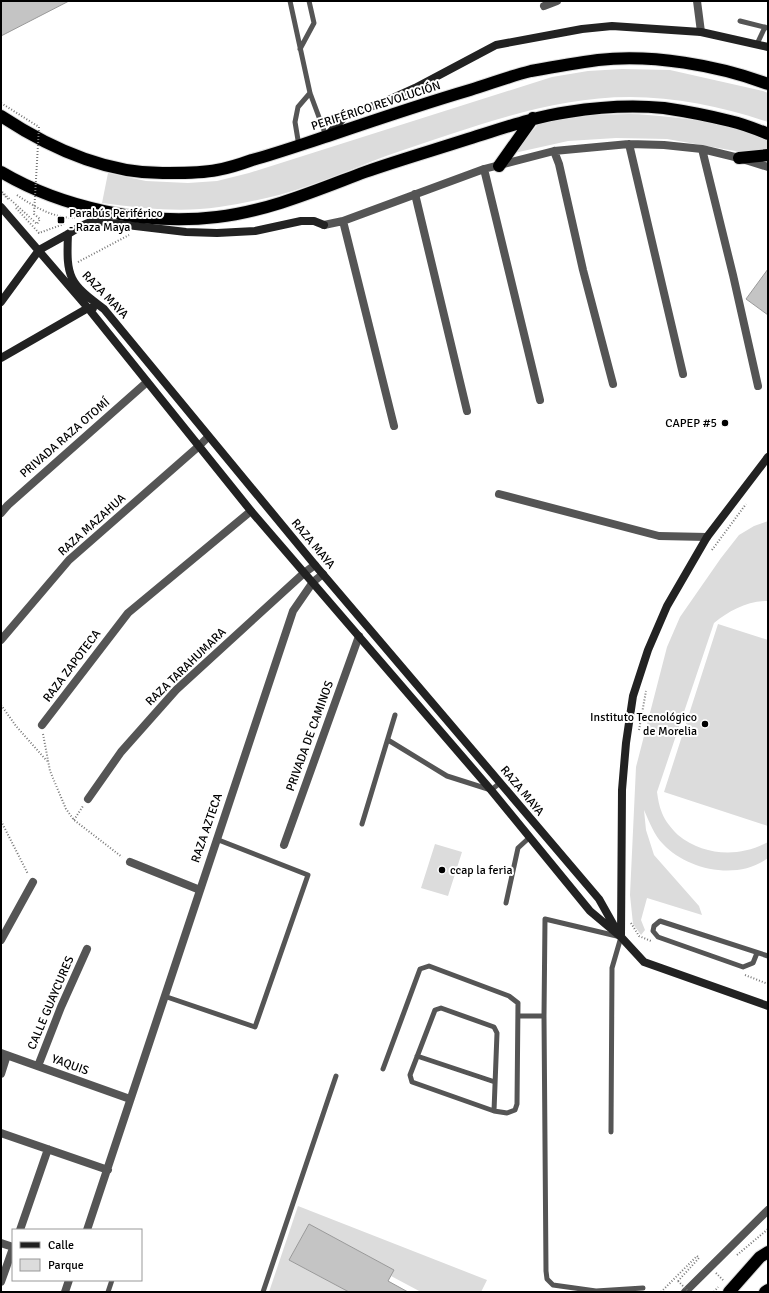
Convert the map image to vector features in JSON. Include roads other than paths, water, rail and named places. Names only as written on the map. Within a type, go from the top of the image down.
[{"type":"highway","name":"PERIFÉRICO REVOLUCIÓN","points":[[1,116],[36,138],[96,163],[120,169],[168,173],[218,170],[530,72],[599,60],[658,60],[695,65],[768,84]]},
{"type":"highway","points":[[1,172],[16,181],[58,198],[94,208],[161,219],[216,217],[271,206],[368,171],[533,118],[569,112],[603,108],[664,108],[732,121],[768,134]]},
{"type":"highway","points":[[500,166],[533,118]]},
{"type":"highway","points":[[739,158],[768,155]]},
{"type":"highway","points":[[729,1292],[760,1257],[768,1252]]},
{"type":"street","points":[[544,6],[557,1]]},
{"type":"street","points":[[697,1],[701,32]]},
{"type":"street","points":[[326,136],[345,116],[384,102],[415,88],[496,46],[582,29],[612,26],[701,32],[757,44],[768,48]]},
{"type":"street","points":[[93,221],[178,231],[217,233],[255,231],[302,221],[314,221],[324,225],[343,220],[484,169],[554,151],[630,144],[664,145],[702,149],[768,167]]},
{"type":"street","points":[[630,144],[683,374]]},
{"type":"street","points":[[702,149],[758,386]]},
{"type":"street","points":[[554,151],[559,164],[582,270],[613,384]]},
{"type":"street","points":[[484,169],[540,400]]},
{"type":"street","points":[[415,194],[467,411]]},
{"type":"street","name":"RAZA MAYA","points":[[1,207],[88,308],[251,511],[491,790],[590,911],[621,937],[644,962],[768,1006]]},
{"type":"street","points":[[1,302],[39,250],[81,226],[93,221],[161,219]]},
{"type":"street","points":[[343,220],[394,426]]},
{"type":"street","name":"RAZA MAYA","points":[[68,234],[68,270],[73,282],[82,293],[104,308],[208,437],[315,565],[599,899],[621,937]]},
{"type":"street","points":[[1,358],[88,308],[104,308]]},
{"type":"street","name":"PRIVADA RAZA OTOMÍ","points":[[1,513],[8,505],[147,382]]},
{"type":"street","name":"RAZA MAZAHUA","points":[[1,640],[68,560],[208,437]]},
{"type":"street","points":[[621,937],[622,790],[626,743],[634,696],[648,650],[667,606],[707,537],[768,458]]},
{"type":"street","points":[[499,494],[659,536],[707,537]]},
{"type":"street","name":"RAZA ZAPOTECA","points":[[42,724],[128,613],[251,511]]},
{"type":"street","name":"RAZA TARAHUMARA","points":[[88,799],[121,752],[176,690],[304,573],[315,565]]},
{"type":"street","name":"RAZA AZTECA","points":[[87,1229],[293,611],[313,582],[323,574]]},
{"type":"street","name":"PRIVADA DE CAMINOS","points":[[284,845],[359,636]]},
{"type":"street","points":[[130,862],[200,890]]},
{"type":"street","points":[[1,940],[32,882]]},
{"type":"street","name":"CALLE GUAYCURES","points":[[38,1066],[61,1007],[87,949]]},
{"type":"street","points":[[1,1074],[4,1054]]},
{"type":"street","name":"YAQUIS","points":[[4,1054],[130,1099]]},
{"type":"street","points":[[1,1133],[108,1170]]},
{"type":"street","points":[[20,1229],[48,1149]]},
{"type":"street","points":[[685,1292],[768,1210]]},
{"type":"street","points":[[1,1243],[12,1248]]},
{"type":"street","points":[[1,1282],[12,1251]]},
{"type":"street","points":[[65,1292],[69,1281]]},
{"type":"lane","points":[[290,1],[310,93],[326,136]]},
{"type":"lane","points":[[300,49],[314,23],[309,1]]},
{"type":"lane","points":[[740,21],[766,27],[757,44]]},
{"type":"lane","points":[[298,146],[295,122],[298,107],[310,93]]},
{"type":"lane","points":[[362,824],[395,715]]},
{"type":"lane","points":[[388,740],[448,776],[491,790],[500,783]]},
{"type":"lane","points":[[506,903],[518,848],[530,837]]},
{"type":"lane","points":[[164,996],[255,1027],[308,875],[216,839]]},
{"type":"lane","points":[[611,1132],[612,968],[621,937],[545,920],[544,1016],[547,1279],[553,1285],[596,1291],[643,1288]]},
{"type":"lane","points":[[757,953],[753,964],[743,966],[658,937],[653,931],[654,926],[660,921],[768,956]]},
{"type":"lane","points":[[384,1069],[420,969],[430,966],[509,996],[518,1003],[517,1104],[515,1110],[507,1113],[494,1110],[412,1082],[410,1075],[435,1010],[442,1008],[494,1027],[497,1032],[494,1110]]},
{"type":"lane","points":[[518,1016],[544,1016]]},
{"type":"lane","points":[[417,1056],[495,1082]]},
{"type":"lane","points":[[263,1292],[336,1076]]},
{"type":"lane","points":[[108,1292],[112,1281]]},
{"type":"place","name":"Parabús Periférico - Raza Maya","points":[[61,220]]},
{"type":"place","name":"CAPEP #5","points":[[725,423]]},
{"type":"place","name":"Instituto Tecnológico de Morelia","points":[[705,724]]},
{"type":"place","name":"ccap la feria","points":[[442,870]]}]
